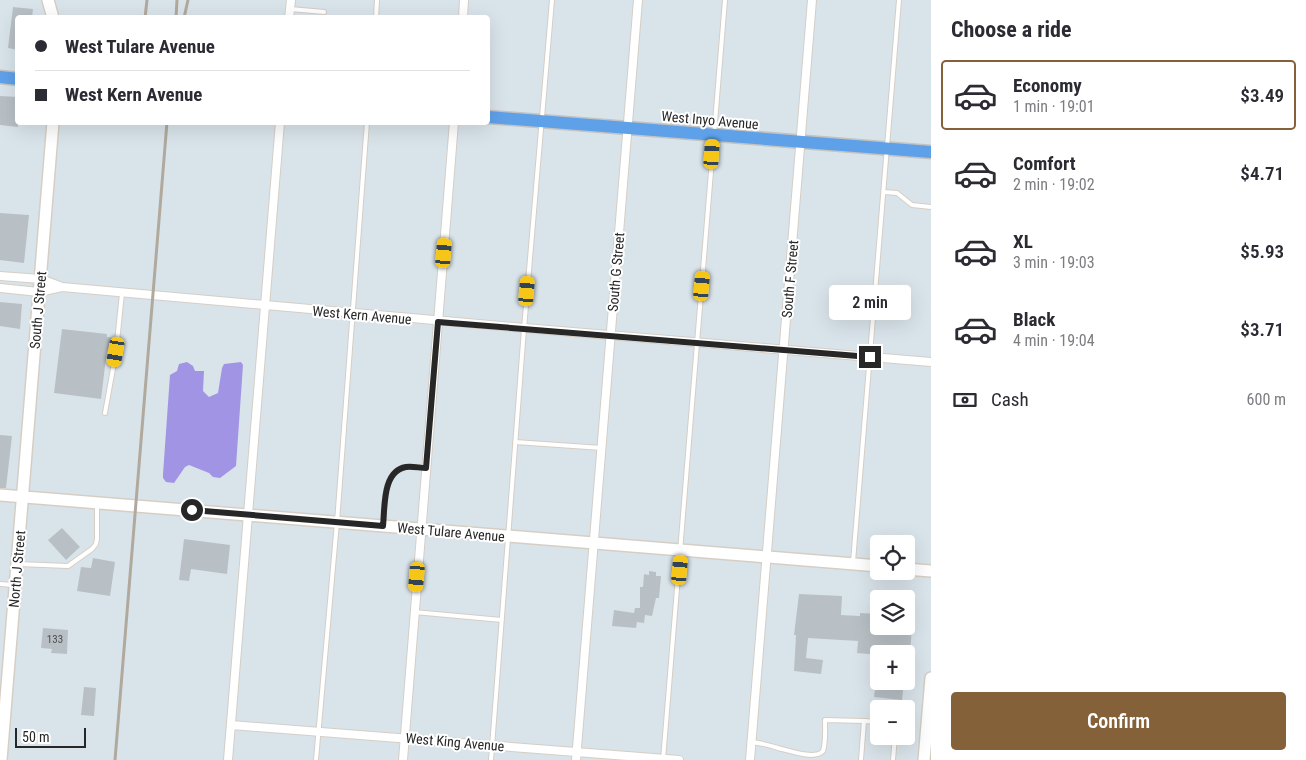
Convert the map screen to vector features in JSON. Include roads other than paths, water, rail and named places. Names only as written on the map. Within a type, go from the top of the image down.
[{"type":"main road","points":[[48,0],[52,15]]},
{"type":"main road","points":[[0,77],[15,79]]},
{"type":"main road","name":"West Inyo Avenue","points":[[490,116],[931,152]]},
{"type":"main road","name":"South J Street","points":[[23,497],[53,125]]},
{"type":"main road","name":"West Tulare Avenue","points":[[0,495],[870,565]]},
{"type":"main road","name":"North J Street","points":[[1,760],[3,701],[16,585],[23,497]]},
{"type":"main road","points":[[915,570],[931,571]]},
{"type":"main road","points":[[924,760],[931,678]]},
{"type":"street","points":[[289,13],[290,0]]},
{"type":"street","points":[[463,15],[464,0]]},
{"type":"street","name":"South G Street","points":[[577,756],[638,0]]},
{"type":"street","name":"South F Street","points":[[750,760],[768,558],[812,0]]},
{"type":"street","points":[[228,760],[280,125]]},
{"type":"street","points":[[403,760],[454,125]]},
{"type":"street","points":[[0,276],[41,279],[62,287]]},
{"type":"street","points":[[0,288],[39,292],[62,287]]},
{"type":"street","name":"West Kern Avenue","points":[[62,287],[438,322],[931,362]]},
{"type":"street","name":"West King Avenue","points":[[231,724],[492,745],[577,756],[680,760]]},
{"type":"lane","points":[[376,15],[377,0]]},
{"type":"lane","points":[[490,760],[552,0]]},
{"type":"lane","points":[[663,759],[682,551],[725,0]]},
{"type":"lane","points":[[852,564],[899,0]]},
{"type":"lane","points":[[289,13],[324,12]]},
{"type":"lane","points":[[316,760],[337,522],[367,125]]},
{"type":"lane","points":[[884,192],[897,193],[912,205],[931,207]]},
{"type":"lane","points":[[105,413],[116,352],[122,293]]},
{"type":"lane","points":[[515,442],[602,448]]},
{"type":"lane","points":[[383,526],[387,488],[393,473],[406,467],[426,468]]},
{"type":"lane","points":[[17,564],[68,566],[92,549],[97,539],[98,502]]},
{"type":"lane","points":[[0,584],[16,585]]},
{"type":"lane","points":[[414,612],[502,620]]},
{"type":"lane","points":[[751,742],[780,748],[805,760],[814,759],[818,758],[823,749],[825,720],[870,721]]},
{"type":"lane","points":[[861,760],[864,721]]},
{"type":"lane","points":[[893,760],[894,745]]},
{"type":"railway","points":[[145,15],[147,0]]},
{"type":"railway","points":[[176,15],[177,0]]},
{"type":"railway","points":[[185,15],[188,0]]},
{"type":"railway","points":[[115,760],[167,125]]}]
